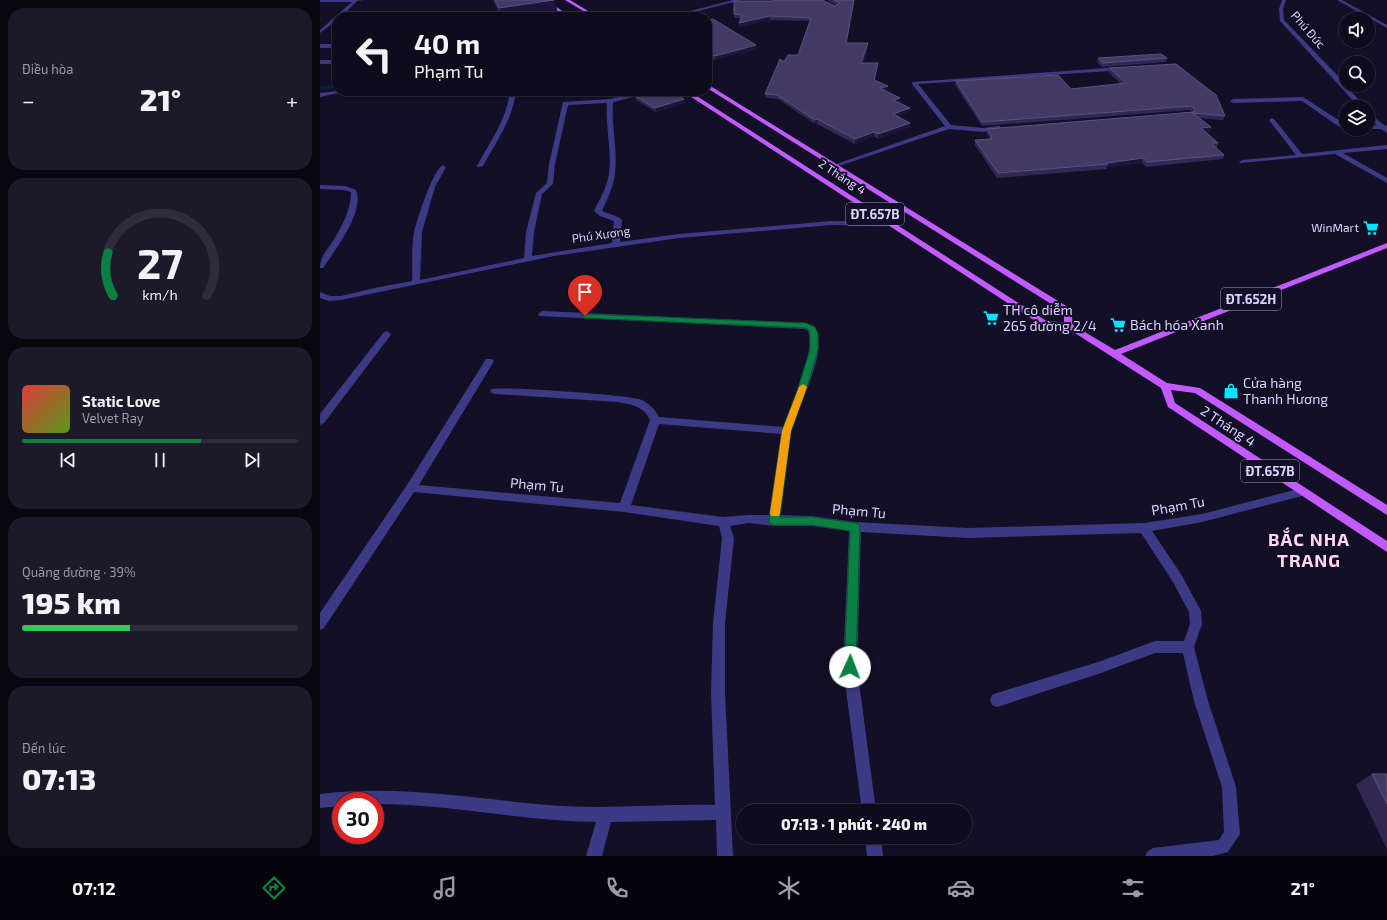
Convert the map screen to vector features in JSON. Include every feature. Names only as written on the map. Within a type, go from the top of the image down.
[{"type":"main road","points":[[543,0],[561,12]]},
{"type":"main road","points":[[567,0],[587,12]]},
{"type":"main road","name":"2 Tháng 4","points":[[712,89],[1068,311],[1069,326]]},
{"type":"main road","name":"2 Tháng 4","points":[[693,96],[1043,322],[1069,326],[1165,386],[1197,390],[1387,511]]},
{"type":"main road","name":"ĐT.652H","points":[[1114,354],[1387,245]]},
{"type":"main road","name":"2 Tháng 4","points":[[1165,386],[1171,405],[1387,547]]},
{"type":"street","points":[[344,12],[356,0]]},
{"type":"street","points":[[320,1],[362,0]]},
{"type":"street","points":[[690,12],[739,0]]},
{"type":"street","name":"Phú Đức","points":[[1284,0],[1281,9],[1282,20],[1356,100]]},
{"type":"street","points":[[1339,0],[1387,27]]},
{"type":"street","points":[[320,32],[332,23]]},
{"type":"street","points":[[320,46],[332,46]]},
{"type":"street","points":[[320,62],[332,62]]},
{"type":"street","points":[[949,127],[914,83],[1130,68]]},
{"type":"street","points":[[320,95],[332,93]]},
{"type":"street","points":[[480,166],[506,116],[510,107],[512,96]]},
{"type":"street","points":[[528,259],[530,232],[539,193],[550,184],[552,164],[565,103],[610,101],[632,96]]},
{"type":"street","points":[[1233,101],[1303,99],[1339,124]]},
{"type":"street","points":[[610,101],[609,117],[613,155],[612,174],[607,192],[598,211],[600,214],[618,220],[616,244]]},
{"type":"street","points":[[1272,120],[1300,156]]},
{"type":"street","points":[[1375,120],[1387,131]]},
{"type":"street","points":[[834,166],[949,127],[983,130],[1006,128]]},
{"type":"street","points":[[1242,162],[1387,147]]},
{"type":"street","points":[[1336,152],[1387,181]]},
{"type":"street","points":[[416,283],[418,232],[432,187],[443,167]]},
{"type":"street","points":[[320,187],[345,188],[354,191],[355,198],[340,236],[320,266]]},
{"type":"street","name":"Phú Xương","points":[[320,294],[329,299],[341,298],[528,259],[616,244],[781,226],[831,223],[891,224]]},
{"type":"street","points":[[542,314],[806,326],[812,329],[814,334],[814,350],[803,388],[786,431],[774,521]]},
{"type":"street","points":[[320,421],[387,334]]},
{"type":"street","points":[[320,624],[411,488],[489,361]]},
{"type":"street","points":[[495,391],[618,399],[638,402],[652,413],[655,420],[624,508]]},
{"type":"street","points":[[655,420],[786,431]]},
{"type":"street","name":"Phạm Tu","points":[[411,488],[624,508],[723,522],[749,519],[774,521],[812,521],[855,527],[968,533],[1144,528],[1202,518],[1302,492]]},
{"type":"street","points":[[723,522],[728,538],[719,623],[718,693],[725,856]]},
{"type":"street","points":[[855,527],[850,667],[868,804]]},
{"type":"street","points":[[1144,528],[1177,578],[1195,610],[1196,624],[1188,646],[1201,701],[1229,787],[1232,834],[1224,848],[1153,856]]},
{"type":"street","points":[[996,700],[1101,667],[1155,647],[1188,646]]},
{"type":"street","points":[[320,801],[362,797],[393,797],[560,813],[605,815],[688,811],[724,813]]},
{"type":"street","points":[[594,856],[605,815]]},
{"type":"street","points":[[873,844],[875,856]]},
{"type":"building","points":[[495,0],[554,0],[499,8]]},
{"type":"building","points":[[822,0],[835,6],[840,3],[834,0],[854,0],[846,43],[868,43],[861,63],[878,63],[874,80],[888,86],[880,88],[900,98],[893,100],[910,108],[893,114],[910,123],[878,134],[874,132],[855,139],[817,119],[815,120],[777,95],[765,94],[780,59],[784,62],[788,55],[798,55],[811,18],[770,16],[739,23],[742,15],[734,14],[734,1]]},
{"type":"building","points":[[712,19],[756,45],[715,56],[712,54]]},
{"type":"building","points":[[1161,54],[1167,58],[1103,63],[1098,58]]},
{"type":"building","points":[[1176,64],[1216,95],[1225,116],[1193,113],[1211,127],[1201,128],[1218,143],[1211,143],[1224,155],[1147,162],[1143,158],[1107,163],[1108,164],[998,173],[975,140],[992,139],[987,129],[1194,112],[1195,109],[1191,106],[982,122],[956,81],[1058,75],[1071,89],[1126,83],[1109,68]]},
{"type":"building","points":[[635,96],[679,96],[684,99],[655,108]]},
{"type":"building","points":[[1372,774],[1387,774],[1387,804]]},
{"type":"waterway","points":[[320,88],[332,87]]},
{"type":"slow traffic","points":[[775,513],[786,431],[803,387]]},
{"type":"place","name":"WinMart","points":[[1371,228]]},
{"type":"place","name":"TH cô diễm 265 đường 2/4","points":[[991,318]]},
{"type":"place","name":"Bách hóa Xanh","points":[[1118,325]]},
{"type":"place","name":"Cửa hàng Thanh Hương","points":[[1231,391]]},
{"type":"district","name":"BẮC NHA TRANG","points":[[1309,550]]},
{"type":"route","points":[[585,316],[806,326],[812,329],[814,334],[814,350],[803,388],[786,431],[774,521],[812,521],[855,527],[850,667]]}]
